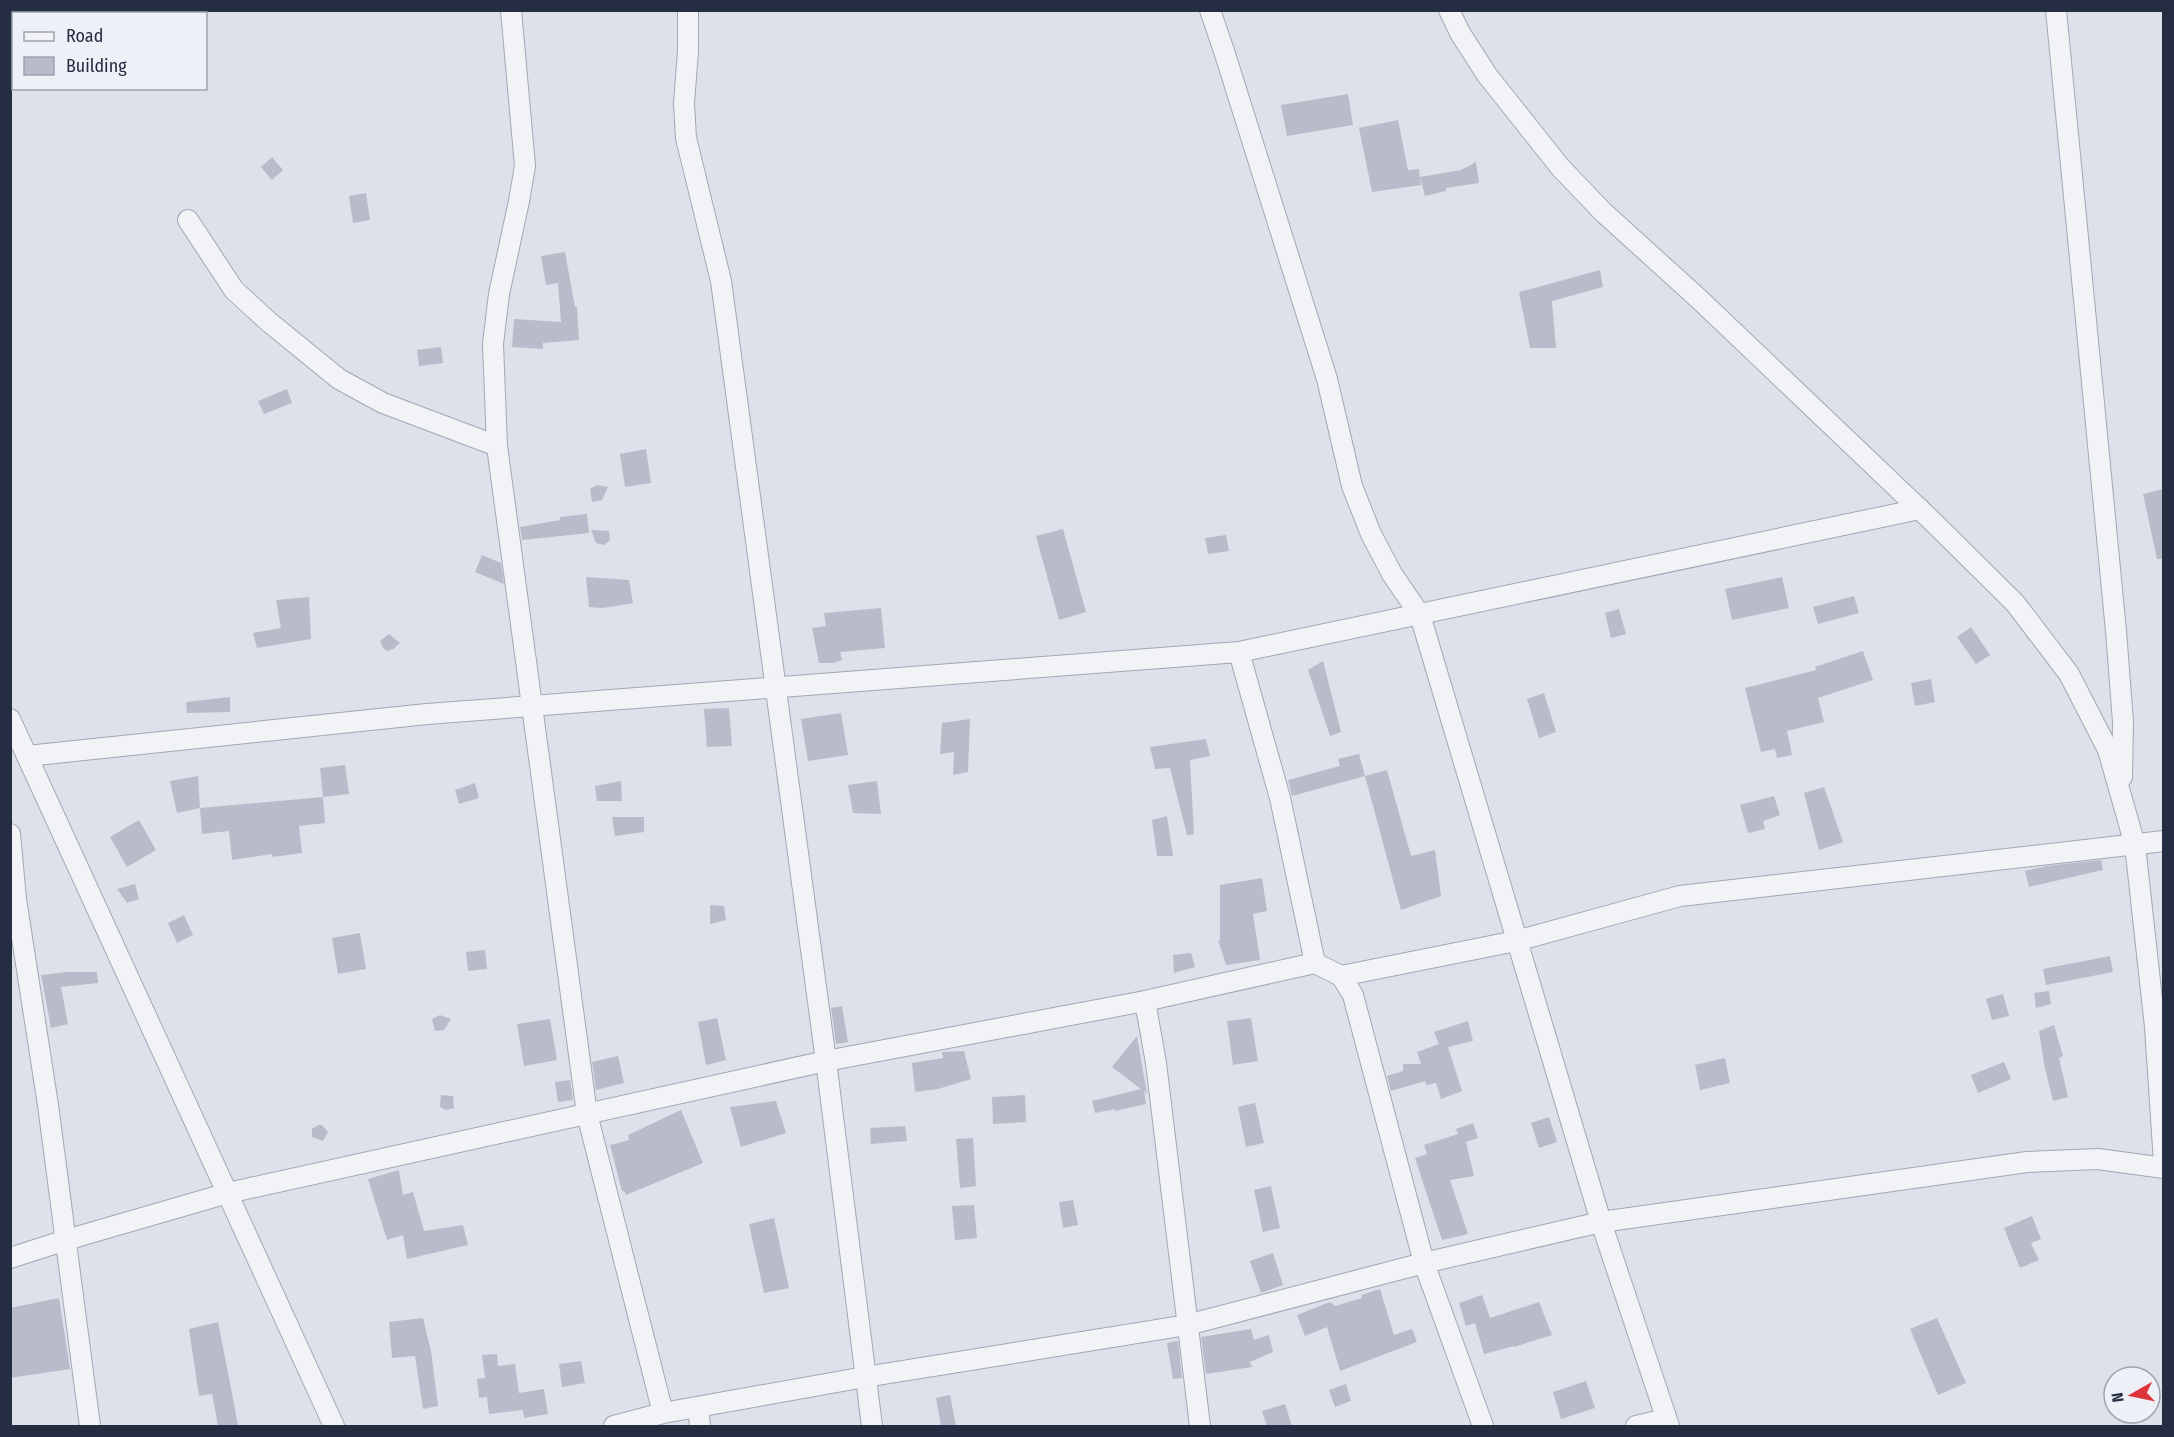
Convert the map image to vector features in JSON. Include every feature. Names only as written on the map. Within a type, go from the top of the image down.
[{"type":"street","points":[[511,10],[525,166],[499,294],[494,344],[497,446],[587,1114],[663,1413]]},
{"type":"street","points":[[687,10],[688,51],[684,103],[686,138],[721,281],[826,1061],[872,1426]]},
{"type":"street","points":[[1210,10],[1327,379],[1352,486],[1371,534],[1392,574],[1420,615],[1601,1222],[1668,1423],[1636,1426]]},
{"type":"street","points":[[1449,10],[1460,33],[1487,75],[1568,175],[1603,212],[1699,298],[2014,603],[2069,674],[2108,750],[2135,845],[2155,1027],[2163,1163]]},
{"type":"street","points":[[2056,10],[2116,631],[2123,722],[2121,798]]},
{"type":"street","points":[[188,220],[234,290],[339,379],[383,403],[497,446]]},
{"type":"street","points":[[27,756],[427,714],[1239,652],[1920,510]]},
{"type":"street","points":[[1239,652],[1280,798],[1315,963]]},
{"type":"street","points":[[10,719],[334,1426]]},
{"type":"street","points":[[10,834],[16,899],[48,1106],[90,1426]]},
{"type":"street","points":[[1341,976],[1516,941],[1680,896],[2163,841]]},
{"type":"street","points":[[10,1258],[228,1192],[826,1061],[1145,1001],[1315,963],[1341,976],[1353,995],[1424,1263],[1484,1426]]},
{"type":"street","points":[[1145,1001],[1156,1063],[1200,1426]]},
{"type":"street","points":[[614,1426],[663,1413],[865,1377],[1187,1325],[1424,1263],[1601,1222],[2027,1162],[2098,1159],[2163,1168]]},
{"type":"street","points":[[698,1407],[700,1426]]},
{"type":"building","points":[[1348,94],[1353,125],[1287,136],[1281,105]]},
{"type":"building","points":[[1398,120],[1408,170],[1419,169],[1421,185],[1372,192],[1359,128]]},
{"type":"building","points":[[272,157],[283,170],[272,180],[261,167]]},
{"type":"building","points":[[1476,162],[1479,183],[1446,188],[1446,191],[1425,196],[1420,177],[1461,170]]},
{"type":"building","points":[[366,193],[370,220],[353,223],[349,196]]},
{"type":"building","points":[[565,252],[575,307],[577,307],[579,340],[543,343],[543,349],[512,347],[514,319],[561,322],[558,283],[546,285],[541,256]]},
{"type":"building","points":[[1600,270],[1603,287],[1552,301],[1556,348],[1530,348],[1519,292]]},
{"type":"building","points":[[441,347],[443,363],[419,366],[417,350]]},
{"type":"building","points":[[287,389],[292,403],[264,414],[258,401]]},
{"type":"building","points":[[646,449],[651,483],[625,487],[620,454]]},
{"type":"building","points":[[597,485],[608,487],[602,500],[592,502],[590,489]]},
{"type":"building","points":[[2163,489],[2163,559],[2157,559],[2143,494]]},
{"type":"building","points":[[587,514],[589,533],[522,540],[520,527],[560,520],[560,517]]},
{"type":"building","points":[[1063,529],[1086,612],[1059,620],[1036,536]]},
{"type":"building","points":[[591,530],[609,531],[610,540],[604,545],[596,543]]},
{"type":"building","points":[[1226,535],[1229,551],[1208,554],[1205,538]]},
{"type":"building","points":[[482,555],[501,563],[504,584],[475,572]]},
{"type":"building","points":[[586,577],[629,580],[633,603],[603,608],[589,607]]},
{"type":"building","points":[[1782,577],[1789,608],[1732,620],[1725,589]]},
{"type":"building","points":[[1854,596],[1859,613],[1818,624],[1813,607]]},
{"type":"building","points":[[309,597],[311,639],[257,648],[253,633],[281,628],[276,600]]},
{"type":"building","points":[[881,608],[885,648],[840,652],[842,660],[834,663],[819,663],[812,628],[826,626],[824,613]]},
{"type":"building","points":[[1619,609],[1626,634],[1611,638],[1605,613]]},
{"type":"building","points":[[1971,627],[1990,655],[1976,664],[1957,637]]},
{"type":"building","points":[[389,634],[400,643],[387,651],[380,641]]},
{"type":"building","points":[[1863,651],[1873,680],[1818,698],[1824,722],[1787,731],[1792,755],[1777,758],[1775,749],[1761,752],[1745,688],[1816,670],[1815,667]]},
{"type":"building","points":[[1323,661],[1341,732],[1330,736],[1308,670]]},
{"type":"building","points":[[1931,679],[1935,702],[1915,706],[1911,683]]},
{"type":"building","points":[[1544,693],[1556,732],[1539,738],[1527,699]]},
{"type":"building","points":[[230,697],[230,712],[187,713],[186,702]]},
{"type":"building","points":[[729,708],[732,746],[707,747],[704,709]]},
{"type":"building","points":[[841,713],[848,755],[808,761],[801,719]]},
{"type":"building","points":[[970,719],[968,772],[953,775],[954,752],[940,754],[942,723]]},
{"type":"building","points":[[1206,739],[1210,756],[1190,760],[1194,834],[1187,835],[1170,768],[1155,769],[1150,747]]},
{"type":"building","points":[[1359,754],[1365,776],[1292,796],[1288,780],[1340,766],[1338,759]]},
{"type":"building","points":[[345,765],[349,794],[323,797],[320,768]]},
{"type":"building","points":[[1387,770],[1411,856],[1435,850],[1441,896],[1401,910],[1365,776]]},
{"type":"building","points":[[198,776],[200,808],[177,813],[170,781]]},
{"type":"building","points":[[621,781],[622,801],[597,801],[595,786]]},
{"type":"building","points":[[877,781],[881,814],[853,813],[848,785]]},
{"type":"building","points":[[475,783],[479,798],[459,804],[455,790]]},
{"type":"building","points":[[1824,787],[1843,842],[1819,850],[1804,793]]},
{"type":"building","points":[[1774,796],[1780,815],[1763,821],[1765,829],[1748,833],[1740,805]]},
{"type":"building","points":[[323,797],[325,823],[299,826],[302,853],[273,857],[272,854],[232,860],[229,831],[202,834],[200,808]]},
{"type":"building","points":[[1167,816],[1173,856],[1157,856],[1152,820]]},
{"type":"building","points":[[612,817],[644,817],[644,832],[615,836]]},
{"type":"building","points":[[139,820],[156,850],[127,867],[110,837]]},
{"type":"building","points":[[2101,860],[2103,870],[2029,887],[2025,871],[2046,866]]},
{"type":"building","points":[[1262,878],[1267,911],[1253,914],[1260,960],[1226,965],[1218,940],[1220,940],[1220,885]]},
{"type":"building","points":[[135,884],[139,899],[127,903],[117,889]]},
{"type":"building","points":[[710,905],[724,906],[726,920],[710,924]]},
{"type":"building","points":[[184,915],[193,935],[177,943],[168,923]]},
{"type":"building","points":[[360,933],[366,969],[338,974],[332,938]]},
{"type":"building","points":[[485,950],[487,969],[468,971],[466,952]]},
{"type":"building","points":[[1191,953],[1195,967],[1174,973],[1173,955]]},
{"type":"building","points":[[2110,956],[2113,972],[2046,985],[2043,969]]},
{"type":"building","points":[[97,972],[98,983],[61,987],[68,1024],[51,1028],[41,975]]},
{"type":"building","points":[[2049,991],[2051,1004],[2036,1008],[2034,993]]},
{"type":"building","points":[[2003,994],[2009,1016],[1992,1020],[1986,999]]},
{"type":"building","points":[[842,1006],[848,1042],[836,1044],[831,1008]]},
{"type":"building","points":[[440,1015],[451,1019],[444,1030],[435,1031],[432,1019]]},
{"type":"building","points":[[717,1018],[726,1060],[706,1065],[698,1022]]},
{"type":"building","points":[[1251,1018],[1258,1061],[1233,1065],[1227,1021]]},
{"type":"building","points":[[550,1019],[557,1060],[524,1066],[517,1024]]},
{"type":"building","points":[[1468,1021],[1473,1041],[1448,1047],[1462,1091],[1441,1099],[1436,1083],[1426,1085],[1425,1081],[1391,1091],[1387,1076],[1403,1071],[1403,1064],[1421,1064],[1417,1052],[1439,1044],[1434,1032]]},
{"type":"building","points":[[2054,1025],[2063,1056],[2059,1058],[2068,1097],[2053,1101],[2039,1031]]},
{"type":"building","points":[[1137,1036],[1147,1094],[1144,1091],[1146,1104],[1095,1113],[1092,1101],[1141,1089],[1112,1067]]},
{"type":"building","points":[[964,1051],[971,1079],[938,1089],[915,1092],[912,1063],[943,1058],[942,1052]]},
{"type":"building","points":[[618,1056],[624,1083],[596,1090],[592,1062]]},
{"type":"building","points":[[1725,1058],[1730,1083],[1700,1090],[1695,1065]]},
{"type":"building","points":[[2004,1062],[2011,1079],[1978,1093],[1971,1075]]},
{"type":"building","points":[[570,1080],[573,1100],[558,1102],[555,1082]]},
{"type":"building","points":[[441,1095],[453,1096],[454,1108],[446,1110],[440,1107]]},
{"type":"building","points":[[1025,1095],[1026,1122],[993,1124],[992,1097]]},
{"type":"building","points":[[776,1101],[786,1133],[741,1147],[730,1107]]},
{"type":"building","points":[[1255,1103],[1264,1143],[1246,1147],[1238,1107]]},
{"type":"building","points":[[681,1110],[703,1163],[626,1195],[622,1191],[610,1145],[629,1140],[628,1135]]},
{"type":"building","points":[[1549,1117],[1557,1142],[1539,1148],[1531,1123]]},
{"type":"building","points":[[1473,1123],[1478,1138],[1466,1142],[1474,1176],[1450,1180],[1468,1234],[1442,1240],[1415,1158],[1427,1154],[1424,1145],[1458,1134],[1456,1129]]},
{"type":"building","points":[[322,1125],[328,1132],[323,1141],[312,1137],[312,1129]]},
{"type":"building","points":[[905,1126],[907,1141],[871,1144],[870,1128]]},
{"type":"building","points":[[973,1138],[976,1186],[960,1188],[956,1139]]},
{"type":"building","points":[[399,1170],[403,1195],[413,1192],[424,1231],[463,1225],[468,1245],[407,1259],[403,1235],[387,1240],[368,1179]]},
{"type":"building","points":[[1271,1186],[1280,1228],[1263,1232],[1254,1190]]},
{"type":"building","points":[[1073,1200],[1078,1225],[1063,1228],[1059,1202]]},
{"type":"building","points":[[974,1205],[977,1238],[955,1240],[952,1206]]},
{"type":"building","points":[[2032,1216],[2041,1239],[2031,1243],[2039,1260],[2020,1268],[2004,1228]]},
{"type":"building","points":[[774,1218],[789,1288],[764,1293],[749,1224]]},
{"type":"building","points":[[1273,1253],[1283,1285],[1261,1293],[1250,1261]]},
{"type":"building","points":[[1380,1289],[1394,1335],[1412,1329],[1417,1342],[1340,1371],[1327,1327],[1305,1336],[1297,1315],[1330,1302],[1335,1306],[1362,1298],[1361,1295]]},
{"type":"building","points":[[1482,1295],[1490,1318],[1539,1302],[1552,1335],[1484,1354],[1475,1323],[1466,1326],[1459,1303]]},
{"type":"building","points":[[59,1298],[70,1369],[10,1378],[10,1308]]},
{"type":"building","points":[[423,1318],[431,1351],[438,1406],[423,1409],[415,1356],[392,1358],[389,1322]]},
{"type":"building","points":[[1937,1318],[1966,1383],[1938,1395],[1910,1329]]},
{"type":"building","points":[[218,1322],[238,1426],[218,1426],[212,1394],[199,1396],[189,1329]]},
{"type":"building","points":[[1251,1329],[1254,1340],[1269,1335],[1273,1352],[1250,1362],[1252,1367],[1206,1374],[1201,1337]]},
{"type":"building","points":[[1178,1341],[1182,1378],[1173,1379],[1167,1343]]},
{"type":"building","points":[[497,1354],[498,1366],[515,1364],[519,1393],[544,1389],[548,1414],[524,1418],[523,1410],[489,1414],[487,1397],[479,1398],[477,1379],[485,1378],[482,1355]]},
{"type":"building","points":[[581,1361],[585,1383],[562,1387],[559,1364]]},
{"type":"building","points":[[1586,1381],[1595,1408],[1561,1419],[1553,1392]]},
{"type":"building","points":[[1346,1384],[1351,1401],[1335,1407],[1329,1390]]},
{"type":"building","points":[[950,1395],[956,1426],[941,1426],[936,1398]]},
{"type":"building","points":[[1285,1404],[1292,1426],[1267,1426],[1262,1411]]}]
